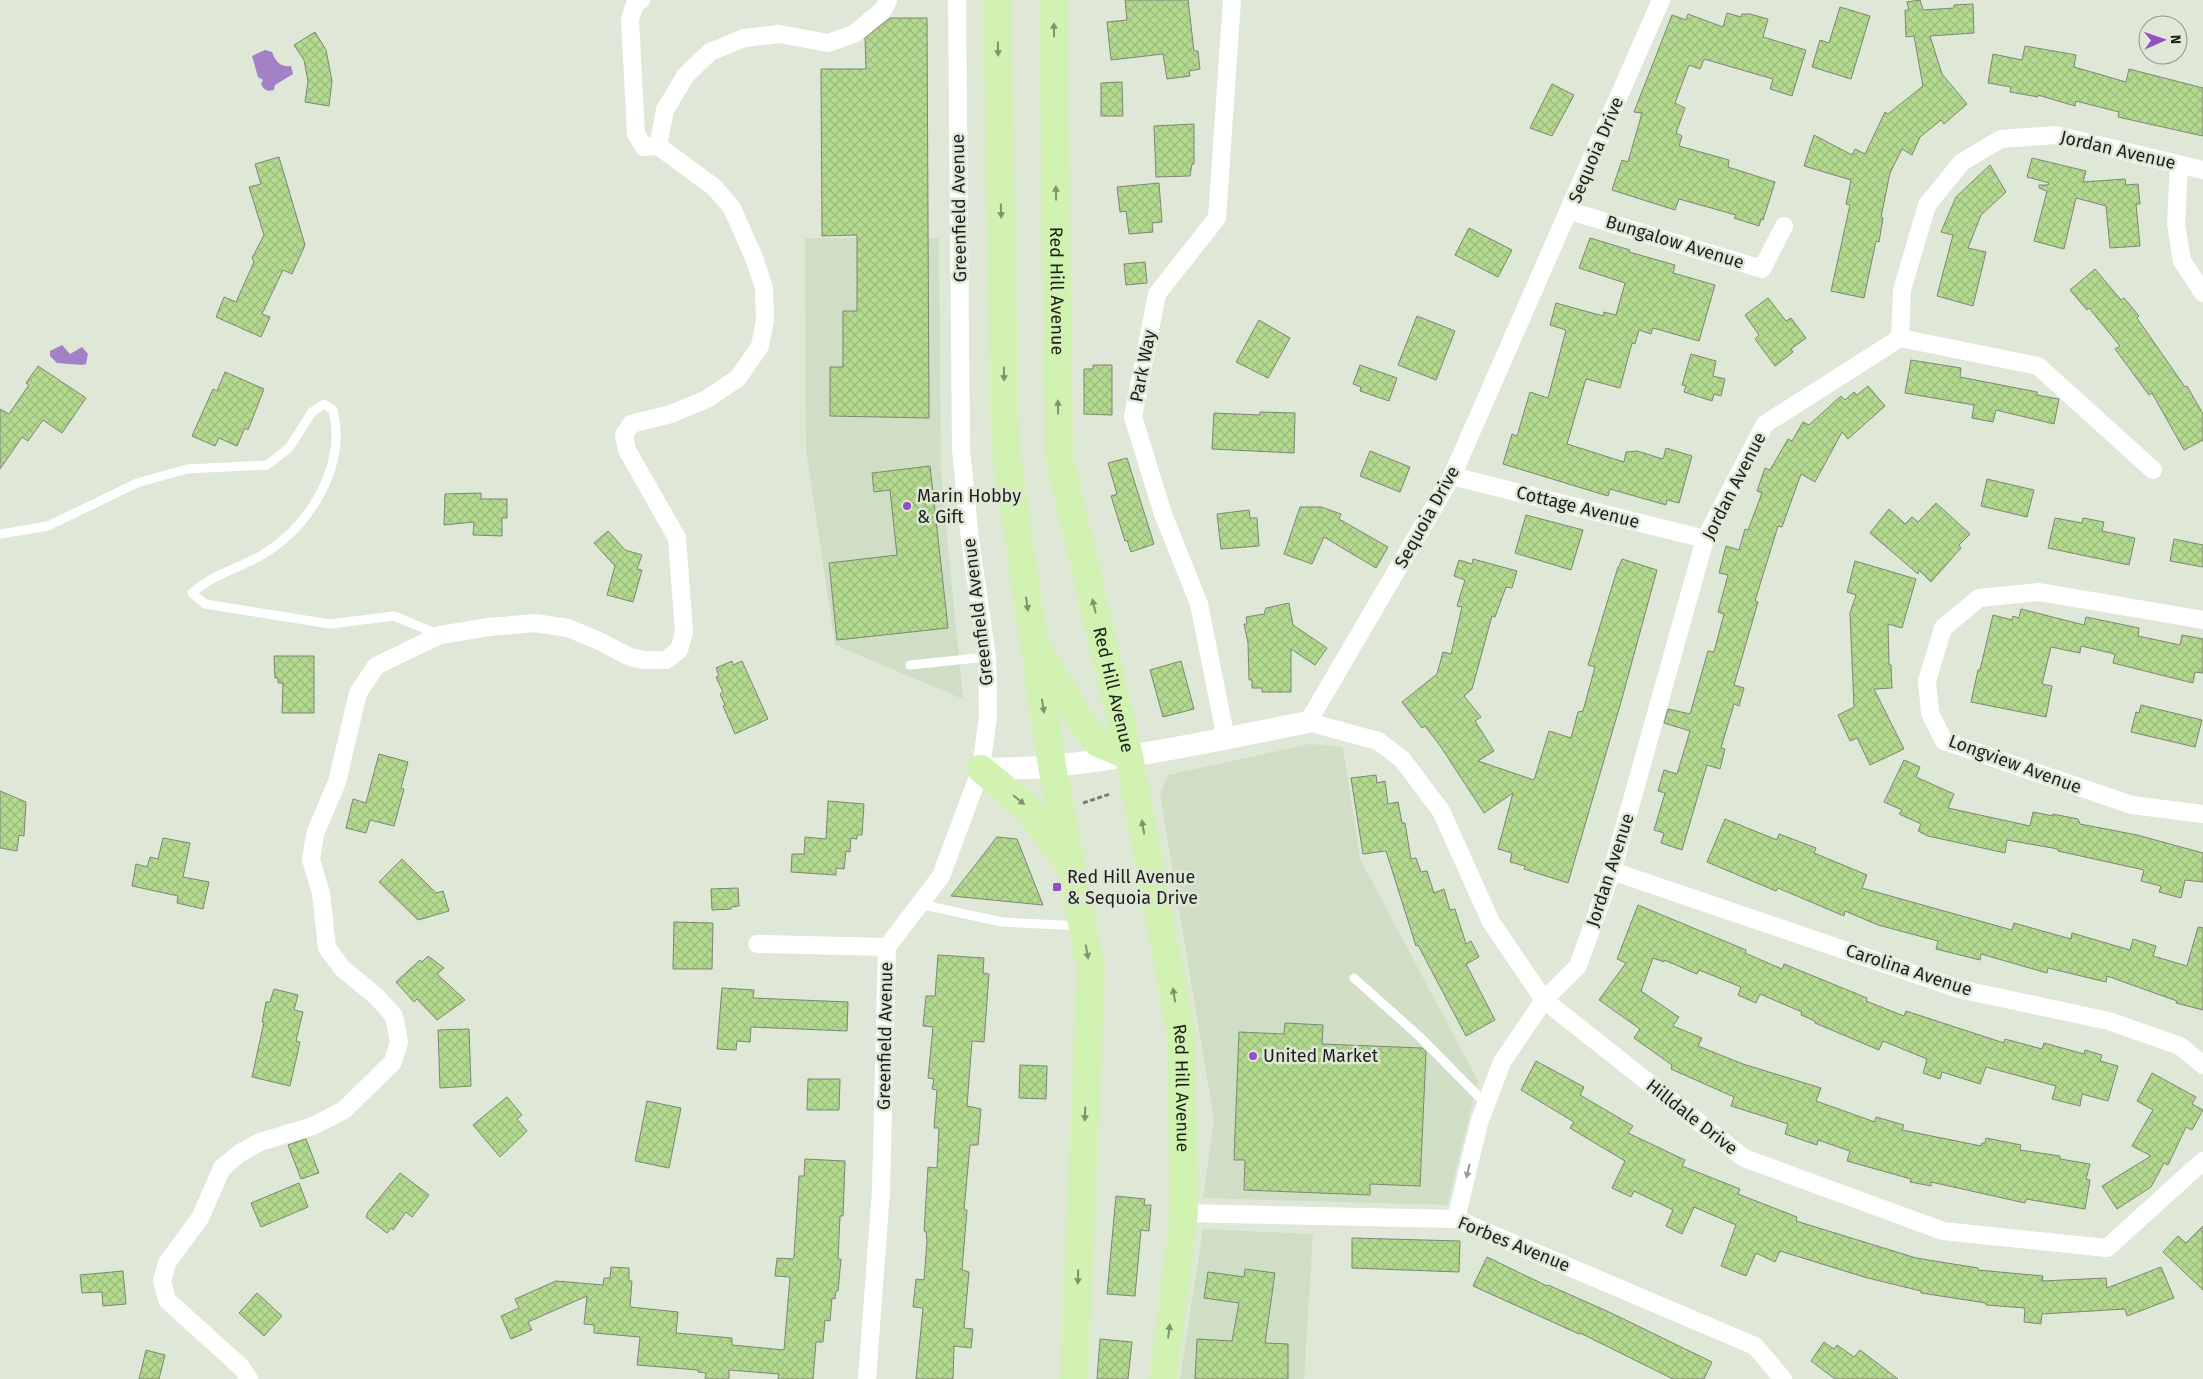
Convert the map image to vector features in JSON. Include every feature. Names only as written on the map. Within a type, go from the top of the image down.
[{"type":"main road","points":[[997,0],[1005,445],[1052,766],[1091,970],[1074,1379]]},
{"type":"main road","name":"Red Hill Avenue","points":[[1053,0],[1059,456],[1129,756],[1182,1035],[1184,1213],[1163,1379]]},
{"type":"main road","points":[[1033,641],[1078,716],[1098,742],[1129,756]]},
{"type":"main road","points":[[981,769],[1028,808],[1072,868]]},
{"type":"street","points":[[249,1379],[241,1367],[167,1300],[162,1281],[167,1263],[200,1218],[222,1168],[240,1153],[260,1142],[313,1126],[344,1110],[394,1062],[399,1042],[394,1016],[376,996],[343,969],[327,948],[321,894],[311,860],[315,834],[337,782],[358,693],[376,666],[440,635],[489,627],[535,623],[568,628],[630,657],[643,660],[666,660],[679,650],[684,632],[676,538],[626,450],[624,434],[630,424],[672,414],[707,399],[738,378],[760,346],[765,320],[764,288],[755,260],[732,208],[714,187],[658,146],[644,146],[636,134],[630,19],[635,4],[641,0]]},
{"type":"street","points":[[658,146],[665,110],[686,75],[710,52],[744,38],[779,34],[828,43],[854,34],[883,10],[888,0]]},
{"type":"street","name":"Greenfield Avenue","points":[[867,1379],[881,1191],[887,947],[941,876],[981,769],[988,716],[987,657],[970,540],[961,449],[956,0]]},
{"type":"street","name":"Park Way","points":[[1226,739],[1199,604],[1163,514],[1133,417],[1158,294],[1217,218],[1232,0]]},
{"type":"street","name":"Sequoia Drive","points":[[1308,722],[1452,476],[1570,211],[1661,0]]},
{"type":"street","name":"Jordan Avenue","points":[[1456,1219],[1479,1123],[1502,1062],[1544,1000],[1578,966],[1612,871],[1705,539],[1765,424],[1900,338],[1902,290],[1927,205],[1962,162],[2001,139],[2056,135],[2203,170]]},
{"type":"street","points":[[2179,165],[2176,224],[2182,261],[2203,294]]},
{"type":"street","name":"Bungalow Avenue","points":[[1570,211],[1762,269],[1784,226]]},
{"type":"street","points":[[1900,338],[2038,366],[2153,470]]},
{"type":"street","name":"Cottage Avenue","points":[[1452,476],[1705,539]]},
{"type":"street","name":"Longview Avenue","points":[[2203,620],[2039,592],[1979,598],[1943,628],[1927,681],[1930,714],[1944,741],[2132,805],[2203,814]]},
{"type":"street","points":[[981,769],[1052,766],[1129,756],[1308,722]]},
{"type":"street","name":"Hilldale Drive","points":[[1308,722],[1378,741],[1408,766],[1441,811],[1491,922],[1544,1000],[1744,1158],[1943,1232],[2107,1248],[2203,1161]]},
{"type":"street","name":"Carolina Avenue","points":[[1612,871],[1959,989],[2109,1021],[2180,1046],[2203,1065]]},
{"type":"street","points":[[757,944],[887,947]]},
{"type":"street","name":"Forbes Avenue","points":[[1184,1213],[1456,1219],[1755,1346],[1783,1379]]},
{"type":"lane","points":[[0,534],[48,526],[137,483],[187,469],[267,465],[289,448],[312,412],[324,404],[333,410],[337,427],[334,462],[318,499],[287,537],[261,555],[205,581],[192,593],[205,604],[330,624],[394,616],[440,635]]},
{"type":"lane","points":[[910,665],[987,657]]},
{"type":"lane","points":[[920,904],[1002,922],[1083,926]]},
{"type":"lane","points":[[1354,978],[1420,1037],[1486,1104]]},
{"type":"path","points":[[1076,805],[1111,794]]},
{"type":"shaded area","points":[[265,50],[272,52],[281,65],[291,66],[293,74],[275,85],[272,91],[266,90],[262,86],[263,80],[258,77],[252,56]]},
{"type":"shaded area","points":[[805,238],[939,238],[941,472],[963,699],[835,645],[806,449]]},
{"type":"shaded area","points":[[62,345],[70,354],[82,347],[88,354],[86,364],[57,363],[50,356],[50,351]]},
{"type":"shaded area","points":[[1310,744],[1343,747],[1360,859],[1478,1081],[1447,1205],[1203,1198],[1214,1120],[1160,794],[1168,775]]},
{"type":"shaded area","points":[[1203,1229],[1313,1234],[1304,1379],[1180,1379]]},
{"type":"building","points":[[1125,0],[1188,0],[1194,51],[1198,51],[1200,69],[1189,71],[1190,76],[1167,79],[1163,54],[1111,60],[1107,22],[1127,20]]},
{"type":"building","points":[[1920,0],[1923,10],[1954,8],[1954,5],[1973,4],[1974,33],[1930,36],[1942,74],[1967,104],[1944,124],[1941,120],[1920,137],[1912,155],[1902,149],[1890,173],[1881,217],[1883,218],[1879,242],[1876,241],[1864,298],[1831,291],[1850,205],[1846,204],[1851,180],[1804,166],[1814,135],[1852,155],[1855,149],[1865,154],[1885,112],[1888,114],[1923,86],[1914,36],[1906,37],[1905,10],[1909,10],[1907,2]]},
{"type":"building","points":[[1840,7],[1870,16],[1851,79],[1812,67],[1820,40],[1829,43]]},
{"type":"building","points":[[1727,13],[1741,17],[1742,14],[1750,14],[1768,19],[1763,37],[1806,50],[1792,96],[1770,89],[1773,79],[1704,59],[1700,69],[1689,65],[1675,103],[1685,108],[1676,133],[1682,136],[1679,146],[1729,160],[1728,167],[1775,182],[1763,220],[1761,219],[1759,226],[1734,218],[1736,215],[1679,199],[1675,210],[1612,190],[1622,160],[1628,162],[1642,113],[1634,112],[1672,15],[1686,20],[1688,14],[1723,27]]},
{"type":"building","points":[[890,18],[927,18],[929,418],[830,416],[830,367],[843,367],[843,311],[857,311],[857,235],[822,236],[821,69],[866,69],[865,38]]},
{"type":"building","points":[[315,32],[326,50],[332,81],[329,106],[305,102],[308,81],[304,60],[294,45]]},
{"type":"building","points":[[2025,46],[2076,55],[2074,67],[2126,82],[2129,69],[2203,88],[2203,136],[2118,117],[2119,112],[2076,101],[2075,106],[2038,95],[2038,97],[2010,92],[2011,87],[1988,83],[1993,54],[2022,60]]},
{"type":"building","points":[[1122,82],[1123,116],[1101,116],[1101,83]]},
{"type":"building","points":[[1552,84],[1574,95],[1552,136],[1530,128]]},
{"type":"building","points":[[1194,124],[1194,164],[1192,164],[1190,176],[1156,177],[1154,126]]},
{"type":"building","points":[[279,157],[305,245],[292,274],[283,270],[262,314],[270,317],[261,337],[216,317],[224,297],[236,302],[254,262],[252,258],[264,235],[249,187],[261,184],[255,164]]},
{"type":"building","points":[[2032,158],[2086,171],[2083,182],[2125,179],[2126,185],[2138,184],[2140,204],[2136,204],[2140,246],[2110,248],[2106,206],[2076,198],[2064,249],[2034,241],[2047,191],[2039,188],[2039,185],[2048,185],[2049,183],[2027,177]]},
{"type":"building","points":[[1990,165],[2006,192],[1981,215],[1968,248],[1986,252],[1973,306],[1937,296],[1953,235],[1941,232],[1956,197]]},
{"type":"building","points":[[1159,183],[1162,222],[1152,223],[1153,232],[1129,234],[1126,211],[1120,212],[1117,187]]},
{"type":"building","points":[[1469,228],[1512,250],[1498,277],[1455,255]]},
{"type":"building","points":[[1590,238],[1630,250],[1629,252],[1675,265],[1673,273],[1715,285],[1699,341],[1653,328],[1651,334],[1639,330],[1635,344],[1632,343],[1620,388],[1586,379],[1567,444],[1624,462],[1626,452],[1637,451],[1663,459],[1666,448],[1692,456],[1679,503],[1667,500],[1666,505],[1610,489],[1608,496],[1503,464],[1512,434],[1517,436],[1530,392],[1548,398],[1566,330],[1550,325],[1556,303],[1603,316],[1604,312],[1616,315],[1625,283],[1579,268]]},
{"type":"building","points":[[1145,262],[1147,283],[1126,285],[1124,264]]},
{"type":"building","points":[[2095,269],[2121,300],[2124,298],[2139,316],[2137,318],[2185,387],[2187,386],[2203,414],[2203,440],[2184,450],[2152,393],[2149,395],[2115,349],[2120,346],[2089,308],[2087,310],[2070,290]]},
{"type":"building","points":[[1768,298],[1786,321],[1791,318],[1806,338],[1791,349],[1793,352],[1775,366],[1755,339],[1759,335],[1745,315]]},
{"type":"building","points":[[1417,316],[1455,331],[1436,380],[1398,365]]},
{"type":"building","points":[[1259,320],[1290,338],[1268,378],[1236,362]]},
{"type":"building","points":[[1691,354],[1716,361],[1713,376],[1725,379],[1721,396],[1714,394],[1712,401],[1684,392],[1686,386],[1682,385]]},
{"type":"building","points":[[1911,360],[1961,368],[1960,377],[2037,392],[2037,395],[2059,399],[2054,424],[1996,410],[1993,422],[1972,418],[1974,405],[1905,393]]},
{"type":"building","points":[[1093,365],[1112,365],[1112,415],[1084,414],[1084,369],[1093,369]]},
{"type":"building","points":[[1360,365],[1397,378],[1389,401],[1360,391],[1361,387],[1353,384]]},
{"type":"building","points":[[38,366],[86,398],[62,433],[43,420],[28,441],[22,437],[0,469],[0,409],[9,414],[29,385],[26,383]]},
{"type":"building","points":[[225,372],[264,389],[248,430],[245,428],[237,446],[219,438],[215,446],[192,436],[213,389],[217,391]]},
{"type":"building","points":[[1868,386],[1885,406],[1848,439],[1842,432],[1815,482],[1801,474],[1782,527],[1778,526],[1755,601],[1758,602],[1734,685],[1744,688],[1739,706],[1734,704],[1721,748],[1725,749],[1720,769],[1707,765],[1682,850],[1661,843],[1664,833],[1654,830],[1665,793],[1658,791],[1664,770],[1677,774],[1690,731],[1664,723],[1668,709],[1690,714],[1708,651],[1714,652],[1724,614],[1718,612],[1728,575],[1719,573],[1726,546],[1739,550],[1745,529],[1748,530],[1762,493],[1757,491],[1765,468],[1770,470],[1788,439],[1792,441],[1803,422],[1809,425],[1841,396],[1845,400],[1854,392],[1857,395]]},
{"type":"building","points":[[1260,412],[1295,413],[1294,453],[1212,449],[1214,413],[1260,415]]},
{"type":"building","points":[[1370,451],[1410,467],[1400,492],[1360,476]]},
{"type":"building","points":[[1127,458],[1154,544],[1131,552],[1127,540],[1125,541],[1111,496],[1117,494],[1108,463]]},
{"type":"building","points":[[930,466],[948,628],[837,640],[829,563],[897,555],[890,490],[874,492],[872,473]]},
{"type":"building","points":[[1987,479],[2034,490],[2027,517],[1981,506]]},
{"type":"building","points":[[481,493],[481,499],[507,499],[507,518],[502,518],[502,536],[473,535],[474,522],[444,525],[445,494]]},
{"type":"building","points":[[1936,503],[1970,534],[1959,545],[1961,548],[1931,582],[1919,570],[1918,574],[1870,533],[1889,509],[1905,524],[1912,517],[1918,522]]},
{"type":"building","points":[[1300,507],[1321,507],[1341,514],[1339,519],[1388,547],[1376,568],[1324,537],[1312,564],[1284,554]]},
{"type":"building","points":[[1249,510],[1250,518],[1257,518],[1259,546],[1221,549],[1217,514]]},
{"type":"building","points":[[1526,515],[1583,530],[1571,570],[1515,553]]},
{"type":"building","points":[[2055,518],[2082,523],[2083,518],[2104,522],[2102,531],[2135,538],[2129,565],[2048,548]]},
{"type":"building","points":[[608,531],[625,550],[642,555],[637,569],[642,570],[633,602],[607,595],[615,566],[594,543]]},
{"type":"building","points":[[2174,539],[2203,545],[2203,567],[2170,561]]},
{"type":"building","points":[[1473,559],[1517,571],[1512,588],[1506,587],[1495,617],[1492,616],[1472,689],[1464,696],[1481,717],[1475,721],[1494,751],[1478,761],[1534,780],[1549,731],[1571,738],[1578,712],[1583,711],[1595,667],[1588,665],[1622,559],[1657,570],[1568,883],[1524,869],[1525,866],[1510,862],[1512,853],[1498,849],[1513,793],[1484,813],[1441,747],[1425,726],[1422,728],[1402,702],[1437,674],[1443,652],[1451,654],[1462,607],[1457,606],[1465,580],[1454,576],[1459,560],[1472,564]]},
{"type":"building","points":[[1855,561],[1916,579],[1902,628],[1888,624],[1889,665],[1891,665],[1892,688],[1874,689],[1904,749],[1870,765],[1857,738],[1850,741],[1838,715],[1854,707],[1850,613],[1856,595],[1847,592]]},
{"type":"building","points":[[1289,603],[1293,625],[1327,648],[1315,665],[1291,649],[1291,692],[1262,692],[1262,688],[1252,688],[1252,680],[1249,680],[1248,643],[1244,624],[1247,624],[1246,617],[1264,614],[1266,608]]},
{"type":"building","points":[[2021,609],[2084,625],[2086,617],[2139,628],[2138,636],[2180,645],[2182,635],[2203,639],[2203,673],[2195,672],[2193,683],[2113,663],[2115,654],[2081,646],[2080,653],[2051,647],[2042,684],[2052,686],[2046,717],[1971,702],[1993,615],[2012,620],[2013,616],[2019,618]]},
{"type":"building","points":[[274,656],[314,656],[314,713],[282,713],[283,683],[278,683],[278,678],[275,678]]},
{"type":"building","points":[[732,661],[733,665],[742,661],[768,719],[735,734],[723,706],[725,705],[720,694],[723,692],[716,677],[719,676],[716,668]]},
{"type":"building","points":[[1181,661],[1194,709],[1163,717],[1150,670]]},
{"type":"building","points":[[2141,705],[2202,720],[2195,747],[2131,732],[2136,712],[2139,713]]},
{"type":"building","points":[[379,754],[408,762],[401,788],[404,789],[394,826],[370,820],[366,833],[346,828],[353,799],[366,803]]},
{"type":"building","points":[[1904,760],[1920,767],[1916,777],[1954,794],[1948,808],[2030,826],[2033,812],[2053,816],[2053,814],[2078,819],[2080,824],[2137,835],[2203,853],[2203,882],[2185,880],[2181,898],[2159,892],[2161,886],[2141,881],[2144,870],[2058,851],[2058,849],[2007,840],[2005,853],[1928,836],[1918,831],[1921,824],[1899,814],[1902,810],[1884,802]]},
{"type":"building","points":[[1376,775],[1377,783],[1385,781],[1388,804],[1398,802],[1402,823],[1405,823],[1411,859],[1416,858],[1421,872],[1427,871],[1434,893],[1444,889],[1450,910],[1455,909],[1466,944],[1471,941],[1479,957],[1466,964],[1495,1020],[1466,1036],[1418,945],[1416,946],[1386,851],[1363,854],[1351,778]]},
{"type":"building","points":[[0,791],[26,802],[24,836],[19,835],[17,851],[0,848]]},
{"type":"building","points":[[828,801],[864,804],[862,835],[857,835],[857,839],[851,838],[850,852],[846,851],[844,869],[836,868],[836,875],[791,872],[792,854],[804,854],[805,837],[826,839]]},
{"type":"building","points":[[1725,819],[1777,840],[1779,834],[1816,848],[1814,853],[1867,875],[1862,888],[2012,930],[2014,923],[2071,939],[2072,933],[2130,950],[2133,939],[2156,946],[2153,956],[2187,966],[2198,927],[2203,928],[2203,1010],[2176,1003],[2177,1001],[2107,976],[2106,982],[2048,968],[2047,973],[1981,954],[1980,960],[1936,949],[1938,941],[1878,925],[1845,911],[1844,916],[1778,888],[1776,891],[1707,862]]},
{"type":"building","points":[[997,837],[1017,839],[1043,905],[951,896]]},
{"type":"building","points":[[163,838],[190,843],[183,877],[209,882],[203,909],[177,903],[178,896],[132,886],[136,864],[147,867],[150,857],[158,859]]},
{"type":"building","points":[[402,859],[436,893],[443,891],[449,911],[418,920],[379,882]]},
{"type":"building","points":[[738,888],[739,906],[731,907],[731,909],[712,910],[711,889]]},
{"type":"building","points":[[1638,905],[1746,950],[1745,953],[1782,969],[1784,964],[1867,998],[1866,1001],[1904,1016],[1906,1011],[2004,1043],[2005,1039],[2042,1049],[2044,1043],[2084,1054],[2085,1050],[2102,1055],[2100,1061],[2118,1066],[2108,1101],[2082,1094],[2080,1106],[2052,1099],[2056,1086],[1986,1067],[1980,1084],[1942,1072],[1940,1079],[1923,1073],[1927,1059],[1883,1041],[1879,1050],[1815,1023],[1815,1021],[1801,1015],[1802,1012],[1760,994],[1756,1003],[1738,995],[1741,987],[1699,970],[1697,974],[1664,960],[1664,962],[1653,958],[1641,991],[1679,1017],[1673,1026],[1702,1038],[1698,1046],[1743,1064],[1821,1088],[1816,1101],[1875,1122],[1876,1117],[1904,1125],[1902,1130],[1981,1146],[1982,1143],[1985,1143],[1986,1138],[2021,1145],[2020,1150],[2060,1156],[2060,1159],[2090,1164],[2086,1179],[2090,1180],[2085,1209],[2026,1199],[2025,1203],[1931,1182],[1931,1186],[1910,1182],[1911,1179],[1847,1161],[1850,1151],[1818,1140],[1817,1145],[1785,1134],[1788,1124],[1731,1106],[1734,1097],[1671,1069],[1672,1065],[1634,1038],[1640,1029],[1599,1000],[1626,963],[1617,959]]},
{"type":"building","points":[[674,922],[713,923],[712,969],[673,969]]},
{"type":"building","points":[[938,955],[984,958],[983,973],[989,974],[984,1042],[972,1041],[967,1106],[981,1109],[978,1145],[970,1145],[964,1210],[967,1210],[962,1270],[969,1272],[964,1328],[973,1329],[971,1348],[954,1346],[953,1379],[916,1379],[923,1308],[913,1307],[916,1279],[924,1280],[927,1241],[926,1231],[924,1231],[928,1167],[937,1168],[939,1128],[934,1128],[937,1090],[932,1089],[934,1079],[928,1078],[933,1027],[923,1026],[926,996],[935,996]]},
{"type":"building","points":[[428,956],[444,968],[437,974],[465,1000],[437,1020],[417,999],[414,1002],[396,982],[420,960],[422,962]]},
{"type":"building","points":[[722,988],[754,990],[753,998],[848,1002],[847,1031],[751,1027],[750,1042],[737,1041],[736,1050],[717,1049]]},
{"type":"building","points":[[274,989],[298,995],[294,1010],[303,1012],[296,1041],[300,1042],[290,1086],[252,1077],[264,1022],[262,1022],[266,1002],[270,1002]]},
{"type":"building","points":[[1285,1023],[1323,1025],[1322,1044],[1422,1048],[1426,1052],[1420,1186],[1370,1184],[1370,1195],[1244,1190],[1245,1160],[1234,1160],[1239,1032],[1284,1034]]},
{"type":"building","points":[[469,1029],[471,1086],[440,1088],[438,1030]]},
{"type":"building","points":[[1536,1061],[1584,1087],[1580,1095],[1633,1126],[1628,1133],[1685,1160],[1682,1166],[1740,1189],[1738,1194],[1797,1217],[1796,1221],[1916,1258],[1978,1268],[1978,1270],[2043,1276],[2042,1281],[2106,1278],[2107,1288],[2161,1267],[2174,1298],[2127,1316],[2125,1309],[2042,1314],[2041,1324],[2024,1322],[2025,1308],[1986,1305],[1986,1303],[1921,1293],[1921,1291],[1864,1277],[1780,1251],[1775,1262],[1756,1253],[1746,1276],[1721,1266],[1736,1225],[1694,1207],[1682,1234],[1666,1226],[1673,1210],[1634,1191],[1631,1197],[1612,1188],[1625,1161],[1570,1128],[1574,1122],[1521,1090]]},
{"type":"building","points":[[1020,1065],[1047,1066],[1046,1099],[1019,1098]]},
{"type":"building","points":[[2152,1073],[2196,1097],[2192,1104],[2203,1110],[2192,1130],[2186,1127],[2168,1165],[2164,1163],[2151,1187],[2117,1209],[2102,1186],[2151,1156],[2132,1146],[2153,1110],[2137,1101]]},
{"type":"building","points":[[808,1079],[840,1079],[839,1110],[807,1110]]},
{"type":"building","points":[[507,1097],[522,1115],[517,1119],[527,1131],[500,1157],[473,1125]]},
{"type":"building","points":[[647,1101],[681,1108],[669,1168],[635,1161]]},
{"type":"building","points":[[306,1139],[319,1173],[301,1179],[288,1145]]},
{"type":"building","points":[[805,1159],[845,1161],[843,1216],[840,1216],[838,1259],[841,1259],[838,1291],[836,1291],[835,1299],[832,1298],[830,1321],[825,1320],[823,1342],[816,1342],[813,1379],[778,1379],[779,1374],[729,1370],[729,1379],[705,1379],[706,1373],[698,1372],[698,1370],[637,1365],[640,1337],[594,1333],[594,1325],[584,1324],[587,1296],[528,1322],[532,1330],[511,1339],[501,1316],[519,1308],[515,1299],[556,1281],[603,1285],[604,1278],[610,1278],[611,1267],[629,1268],[629,1281],[632,1281],[630,1307],[678,1312],[676,1333],[732,1338],[732,1345],[784,1350],[790,1277],[775,1276],[777,1258],[793,1259],[794,1256],[799,1176],[804,1176]]},
{"type":"building","points":[[400,1173],[429,1195],[412,1217],[406,1212],[393,1230],[391,1228],[387,1233],[366,1217]]},
{"type":"building","points":[[299,1183],[308,1207],[261,1227],[251,1203]]},
{"type":"building","points":[[1116,1196],[1145,1199],[1144,1205],[1151,1205],[1149,1231],[1141,1230],[1135,1296],[1107,1294]]},
{"type":"building","points":[[2203,1226],[2203,1290],[2163,1252],[2178,1236],[2186,1243]]},
{"type":"building","points":[[1352,1238],[1460,1241],[1459,1272],[1352,1268]]},
{"type":"building","points":[[1487,1257],[1547,1286],[1609,1312],[1712,1362],[1704,1379],[1673,1379],[1580,1333],[1473,1286]]},
{"type":"building","points":[[1245,1269],[1275,1273],[1265,1343],[1288,1344],[1288,1379],[1195,1379],[1197,1339],[1232,1341],[1239,1303],[1204,1298],[1208,1272],[1244,1277]]},
{"type":"building","points":[[123,1271],[126,1304],[103,1306],[102,1292],[82,1293],[80,1275]]},
{"type":"building","points":[[257,1293],[282,1316],[264,1336],[239,1313]]},
{"type":"building","points":[[1100,1339],[1132,1342],[1128,1379],[1097,1379]]},
{"type":"building","points":[[1824,1342],[1834,1349],[1837,1345],[1854,1357],[1860,1350],[1898,1379],[1835,1379],[1811,1361]]},
{"type":"building","points":[[146,1350],[165,1355],[159,1379],[139,1379]]},
{"type":"place","name":"Marin Hobby & Gift","points":[[907,506]]},
{"type":"place","name":"Red Hill Avenue & Sequoia Drive","points":[[1057,887]]},
{"type":"place","name":"United Market","points":[[1253,1056]]}]
